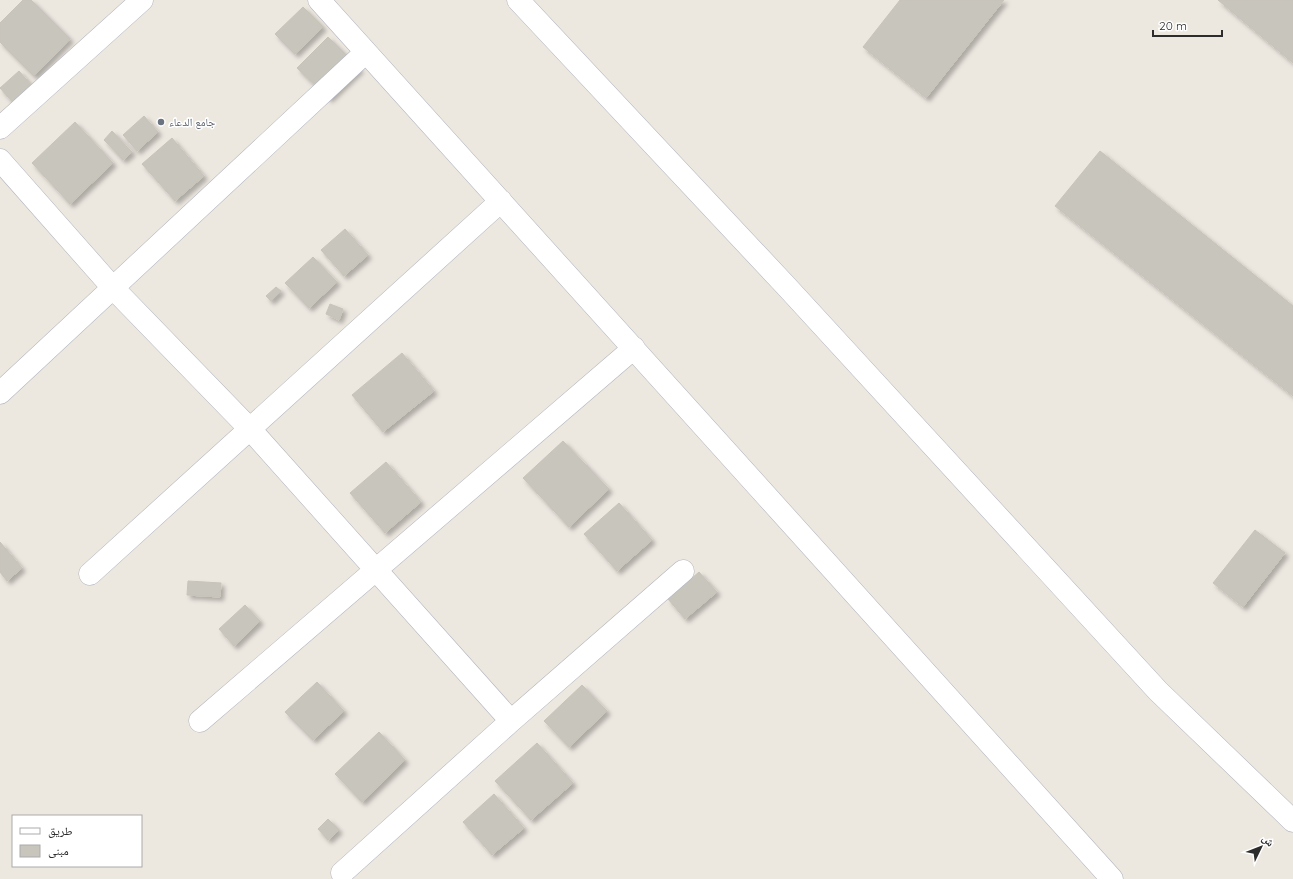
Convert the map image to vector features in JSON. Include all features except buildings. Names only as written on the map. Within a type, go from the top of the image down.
[{"type":"street","points":[[0,128],[142,0]]},
{"type":"street","points":[[319,0],[1112,879]]},
{"type":"street","points":[[518,0],[787,287],[1158,691],[1293,820]]},
{"type":"street","points":[[0,393],[366,52]]},
{"type":"street","points":[[0,160],[113,288],[250,429],[511,720]]},
{"type":"street","points":[[90,574],[501,201]]},
{"type":"street","points":[[200,721],[634,348]]},
{"type":"street","points":[[342,873],[511,720],[683,571]]},
{"type":"place","name":"جامع الدعاء","points":[[161,122]]}]
